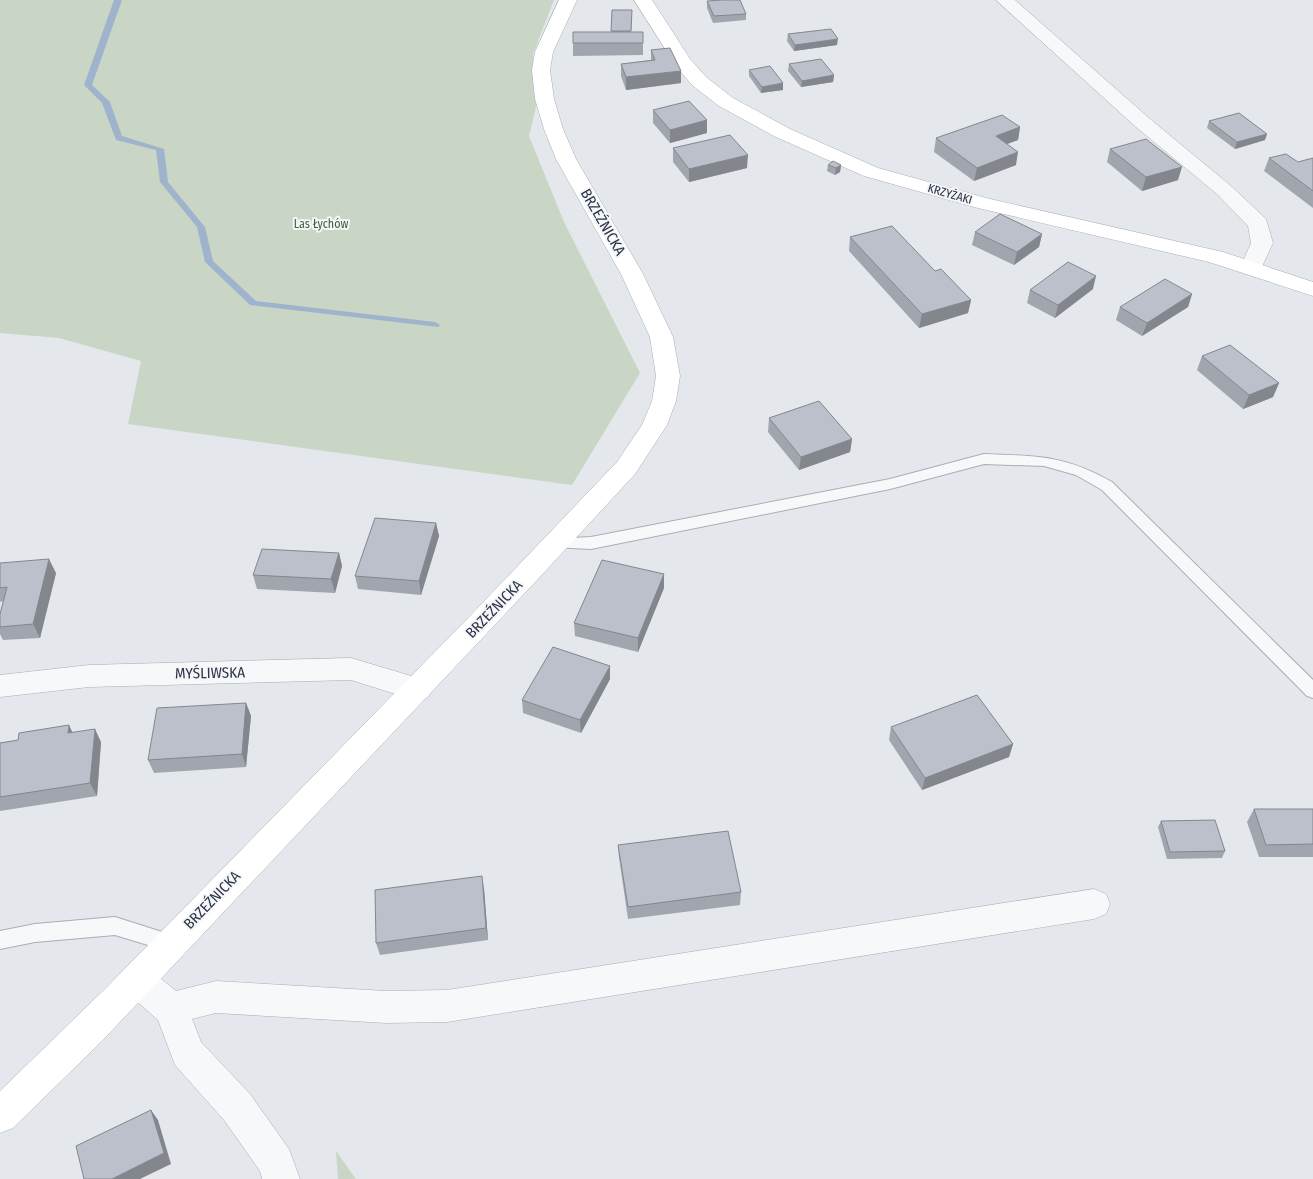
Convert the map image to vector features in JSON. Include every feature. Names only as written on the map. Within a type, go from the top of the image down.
[{"type":"street","name":"BRZEŹNICKA","points":[[0,1115],[28,1091],[137,980],[418,688],[557,543],[626,468],[648,440],[661,410],[668,376],[660,328],[637,281],[568,160],[548,113],[541,70],[544,53],[568,0]]},
{"type":"street","name":"KRZYŻAKI","points":[[644,0],[683,62],[699,81],[726,102],[783,133],[871,172],[985,204],[1215,257],[1313,289]]},
{"type":"street","points":[[1005,0],[1143,123],[1224,190],[1258,224],[1262,243],[1251,268]]},
{"type":"street","name":"MYŚLIWSKA","points":[[0,686],[89,676],[351,669],[418,688]]},
{"type":"street","points":[[171,1009],[216,996],[386,1007],[447,1006],[1094,904]]},
{"type":"street","points":[[137,980],[171,1009],[188,1053],[237,1107],[276,1162],[281,1179]]},
{"type":"lane","points":[[557,543],[591,543],[890,484],[984,459],[1044,461],[1081,471],[1107,486],[1313,691]]},
{"type":"lane","points":[[0,940],[35,933],[115,926],[171,944]]},
{"type":"green space","name":"Las Łychów","points":[[0,0],[554,0],[533,54],[536,107],[529,136],[564,222],[640,373],[572,485],[128,424],[141,361],[59,338],[0,333]]},
{"type":"green space","points":[[336,1151],[356,1179],[338,1179]]},
{"type":"building","points":[[740,0],[746,14],[714,16],[707,1]]},
{"type":"building","points":[[612,10],[632,10],[631,31],[611,31]]},
{"type":"building","points":[[831,29],[838,39],[795,45],[788,34]]},
{"type":"building","points":[[573,32],[643,32],[643,43],[573,43]]},
{"type":"building","points":[[670,48],[681,71],[626,77],[621,64],[655,60],[651,50]]},
{"type":"building","points":[[821,59],[834,75],[802,81],[789,64]]},
{"type":"building","points":[[770,66],[783,83],[762,87],[749,70]]},
{"type":"building","points":[[689,101],[707,120],[670,130],[653,110]]},
{"type":"building","points":[[1239,113],[1267,134],[1237,142],[1209,121]]},
{"type":"building","points":[[1002,115],[1020,127],[996,136],[1018,152],[977,168],[936,138]]},
{"type":"building","points":[[730,135],[748,155],[689,169],[673,148]]},
{"type":"building","points":[[1146,139],[1182,167],[1146,177],[1110,149]]},
{"type":"building","points":[[1286,154],[1298,162],[1313,158],[1313,191],[1269,158]]},
{"type":"building","points":[[833,161],[841,165],[836,168],[828,165]]},
{"type":"building","points":[[1000,214],[1042,234],[1017,252],[975,232]]},
{"type":"building","points":[[892,226],[935,271],[941,269],[971,300],[922,314],[850,237]]},
{"type":"building","points":[[1068,262],[1096,276],[1058,305],[1030,290]]},
{"type":"building","points":[[1165,279],[1192,294],[1147,323],[1120,307]]},
{"type":"building","points":[[1230,345],[1279,383],[1249,395],[1202,356]]},
{"type":"building","points":[[819,401],[852,439],[801,457],[769,418]]},
{"type":"building","points":[[375,518],[436,523],[419,581],[355,576]]},
{"type":"building","points":[[262,549],[339,553],[331,579],[253,575]]},
{"type":"building","points":[[49,559],[33,624],[0,627],[0,614],[7,587],[0,588],[0,563]]},
{"type":"building","points":[[602,560],[664,574],[638,638],[574,623]]},
{"type":"building","points":[[553,647],[610,666],[580,720],[522,700]]},
{"type":"building","points":[[977,695],[1013,744],[925,778],[891,727]]},
{"type":"building","points":[[246,703],[242,754],[148,760],[157,708]]},
{"type":"building","points":[[69,725],[68,733],[95,729],[90,783],[0,797],[0,743],[18,740],[19,733]]},
{"type":"building","points":[[1254,809],[1313,809],[1313,844],[1266,845]]},
{"type":"building","points":[[1215,820],[1225,851],[1170,852],[1161,821]]},
{"type":"building","points":[[728,831],[741,892],[628,907],[618,845]]},
{"type":"building","points":[[482,876],[486,928],[376,943],[375,890]]},
{"type":"building","points":[[151,1110],[164,1153],[112,1179],[84,1179],[76,1146]]},
{"type":"waterway","points":[[118,0],[88,85],[106,102],[119,138],[160,149],[164,182],[201,227],[209,262],[253,303],[435,325]]}]
